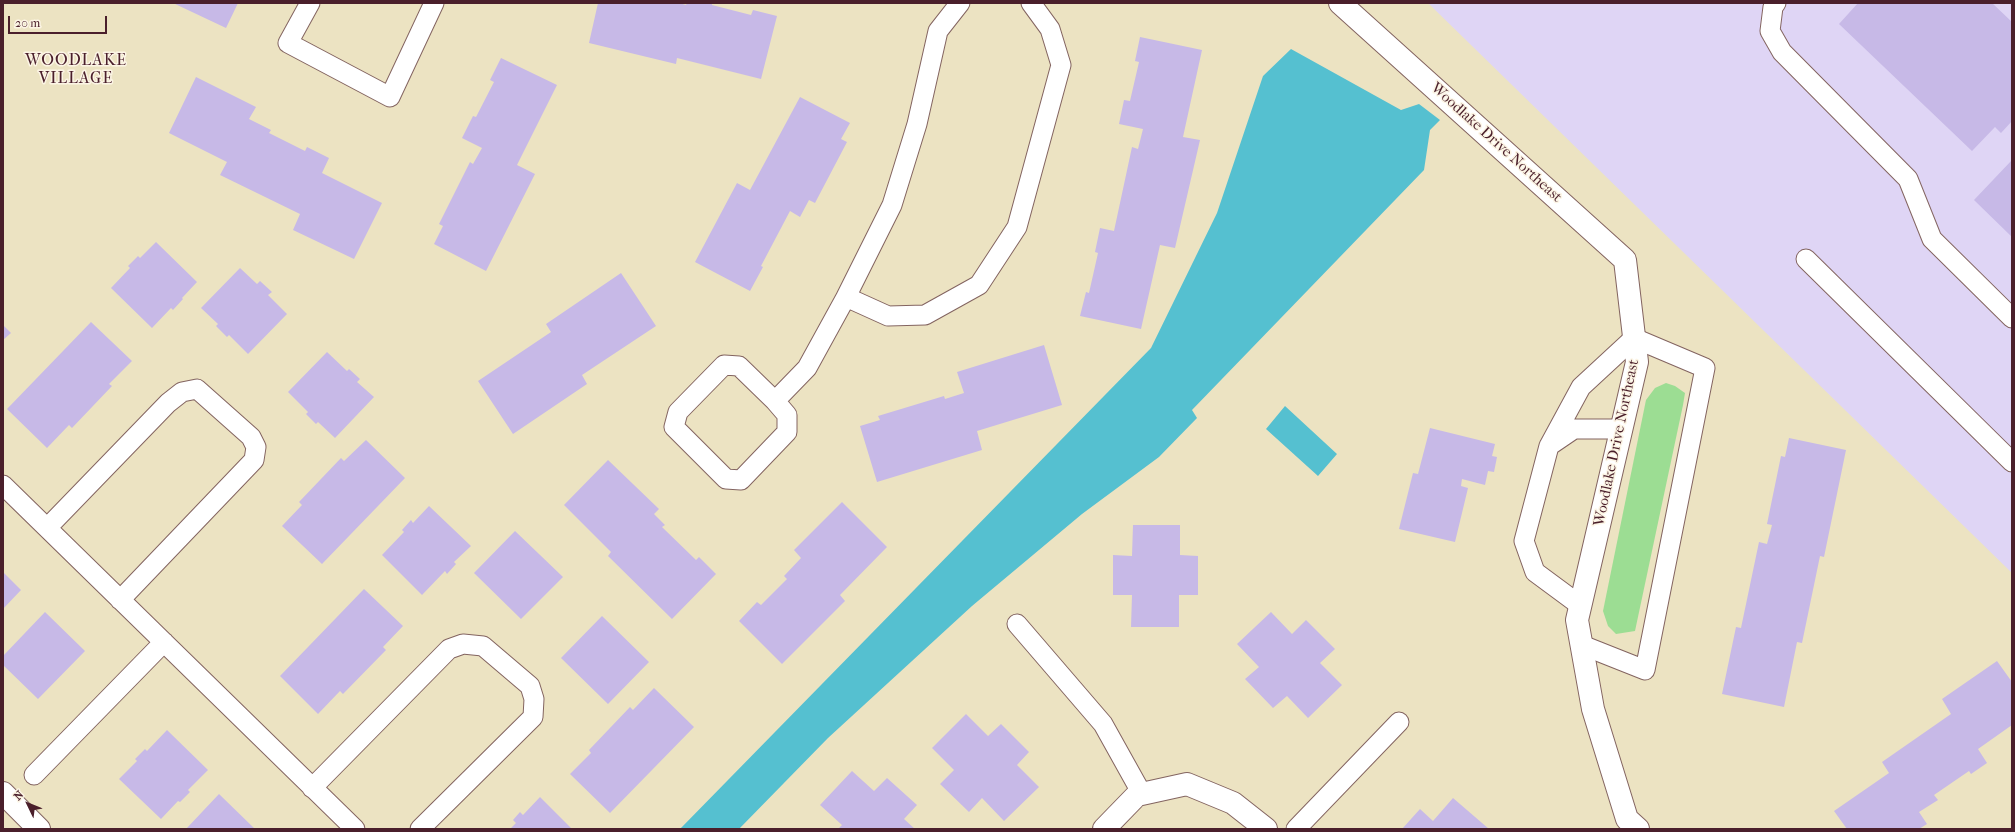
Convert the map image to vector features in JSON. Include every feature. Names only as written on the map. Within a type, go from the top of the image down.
[{"type":"street","name":"Woodlake Drive Northeast","points":[[1340,3],[1626,260],[1637,362],[1577,620],[1592,709],[1628,819],[1638,829]]},
{"type":"street","points":[[1104,829],[1138,795],[1187,784],[1233,803],[1266,829]]},
{"type":"street","points":[[3,794],[39,829]]},
{"type":"lane","points":[[310,3],[288,43],[390,97],[434,3]]},
{"type":"lane","points":[[774,401],[807,368],[846,297],[892,205],[917,124],[938,31],[960,3]]},
{"type":"lane","points":[[846,297],[888,316],[926,315],[979,285],[1017,227],[1060,65],[1050,29],[1031,3]]},
{"type":"lane","points":[[1776,3],[1773,7],[1770,31],[1782,52],[1908,179],[1932,240],[2012,318]]},
{"type":"lane","points":[[1806,259],[2012,462]]},
{"type":"lane","points":[[1581,606],[1535,572],[1524,541],[1549,446],[1581,387],[1634,338],[1705,368],[1645,670],[1582,645]]},
{"type":"lane","points":[[724,365],[739,366],[774,401],[788,415],[786,432],[741,480],[726,479],[674,427],[678,412],[724,365]]},
{"type":"lane","points":[[47,528],[168,403],[182,392],[197,389],[251,437],[256,447],[254,460],[120,600]]},
{"type":"lane","points":[[1549,446],[1574,429],[1622,429]]},
{"type":"lane","points":[[3,485],[355,829]]},
{"type":"lane","points":[[1017,624],[1103,724],[1142,794]]},
{"type":"lane","points":[[34,775],[164,642]]},
{"type":"lane","points":[[312,788],[449,649],[463,644],[483,646],[530,686],[534,699],[533,717],[420,829]]},
{"type":"lane","points":[[1296,829],[1399,722]]},
{"type":"shaded area","points":[[1428,3],[2012,3],[2012,573]]},
{"type":"green space","points":[[1666,383],[1675,386],[1685,393],[1683,405],[1635,631],[1616,634],[1608,626],[1603,611],[1646,400],[1655,388]]},
{"type":"water","points":[[1291,49],[1401,110],[1419,104],[1440,120],[1430,130],[1424,170],[1192,410],[1197,418],[1159,457],[1082,514],[972,606],[828,738],[739,829],[680,829],[1151,348],[1217,213],[1263,76]]},
{"type":"water","points":[[1285,406],[1337,454],[1318,476],[1266,429]]},
{"type":"building","points":[[173,3],[238,3],[226,28]]},
{"type":"building","points":[[598,3],[679,3],[686,5],[687,3],[712,3],[712,5],[751,15],[753,10],[777,16],[761,79],[677,58],[676,64],[589,43]]},
{"type":"building","points":[[1858,3],[1992,3],[2012,22],[2012,121],[2001,133],[1995,127],[1972,151],[1839,24]]},
{"type":"building","points":[[1140,37],[1202,50],[1183,137],[1200,140],[1175,248],[1160,245],[1141,329],[1080,316],[1086,292],[1089,293],[1098,253],[1095,252],[1100,228],[1114,231],[1132,147],[1138,149],[1143,129],[1119,124],[1124,100],[1130,101],[1139,62],[1135,61]]},
{"type":"building","points":[[501,58],[557,85],[517,165],[535,174],[486,271],[434,244],[443,226],[439,224],[470,162],[473,164],[482,148],[462,138],[473,116],[476,117],[494,82],[490,80]]},
{"type":"building","points":[[196,77],[256,107],[249,119],[271,130],[269,133],[305,151],[307,147],[329,158],[322,173],[382,203],[354,259],[293,230],[300,214],[220,175],[227,162],[169,133]]},
{"type":"building","points":[[800,97],[850,123],[841,139],[847,142],[815,203],[809,200],[800,217],[790,211],[761,266],[763,267],[750,291],[695,262],[737,183],[750,190]]},
{"type":"building","points":[[2012,160],[2012,237],[1974,200]]},
{"type":"building","points":[[156,242],[197,282],[173,310],[171,308],[152,328],[111,288],[130,268],[128,266],[138,256],[140,258]]},
{"type":"building","points":[[240,268],[257,284],[260,281],[272,292],[268,295],[287,314],[248,354],[229,335],[227,337],[216,326],[218,324],[201,308]]},
{"type":"building","points":[[621,273],[656,326],[582,375],[587,384],[513,434],[478,381],[551,332],[546,324]]},
{"type":"building","points":[[91,322],[132,361],[109,384],[112,386],[72,428],[69,425],[47,448],[7,409]]},
{"type":"building","points":[[3,325],[11,333],[3,340]]},
{"type":"building","points":[[1044,345],[1062,405],[977,431],[982,450],[877,482],[860,426],[880,420],[878,416],[944,396],[945,399],[964,393],[957,372]]},
{"type":"building","points":[[327,352],[347,371],[349,369],[360,379],[357,382],[374,397],[335,438],[318,422],[316,424],[306,414],[308,412],[288,392]]},
{"type":"building","points":[[1430,428],[1495,444],[1492,456],[1497,457],[1494,472],[1488,471],[1485,485],[1462,479],[1461,486],[1468,488],[1455,542],[1399,529],[1413,473],[1418,474]]},
{"type":"building","points":[[1789,438],[1846,450],[1824,557],[1820,556],[1802,643],[1797,642],[1784,707],[1722,694],[1736,627],[1741,628],[1759,542],[1767,544],[1772,525],[1767,524],[1781,456],[1785,457]]},
{"type":"building","points":[[366,440],[405,478],[322,564],[282,526],[302,505],[299,502],[341,458],[344,461]]},
{"type":"building","points":[[608,460],[659,509],[654,514],[665,525],[662,527],[696,560],[699,557],[716,574],[672,619],[608,556],[611,552],[564,505]]},
{"type":"building","points":[[842,502],[887,547],[840,595],[845,601],[782,664],[739,621],[757,602],[761,605],[787,579],[784,576],[801,558],[794,550]]},
{"type":"building","points":[[429,506],[471,546],[454,562],[456,564],[447,574],[445,571],[422,595],[382,555],[404,532],[402,530],[411,520],[413,523]]},
{"type":"building","points":[[1133,525],[1180,525],[1180,555],[1198,556],[1198,595],[1179,595],[1179,627],[1131,627],[1132,595],[1113,595],[1113,555],[1132,556]]},
{"type":"building","points":[[515,531],[563,577],[521,619],[474,573]]},
{"type":"building","points":[[3,572],[21,590],[3,609]]},
{"type":"building","points":[[364,589],[403,626],[383,647],[386,650],[343,694],[340,691],[318,714],[280,676]]},
{"type":"building","points":[[45,612],[85,651],[38,699],[3,665],[3,656]]},
{"type":"building","points":[[1271,612],[1292,634],[1306,620],[1335,649],[1320,663],[1342,685],[1308,718],[1287,696],[1273,708],[1245,679],[1259,667],[1237,644]]},
{"type":"building","points":[[602,616],[649,662],[608,704],[561,658]]},
{"type":"building","points":[[1997,661],[2012,682],[2012,725],[1978,749],[1987,763],[1971,774],[1969,771],[1934,795],[1938,800],[1919,812],[1927,824],[1919,829],[1847,829],[1834,811],[1889,773],[1882,762],[1951,714],[1942,699]]},
{"type":"building","points":[[654,688],[694,727],[610,813],[570,774],[591,753],[589,750],[630,707],[633,710]]},
{"type":"building","points":[[966,714],[988,736],[1001,724],[1029,752],[1017,765],[1039,787],[1004,821],[982,798],[969,812],[940,784],[954,770],[932,748]]},
{"type":"building","points":[[167,730],[208,770],[188,790],[190,792],[180,802],[178,801],[161,819],[119,779],[137,761],[135,759],[145,749],[147,751]]},
{"type":"building","points":[[852,771],[874,791],[887,778],[917,805],[904,819],[915,829],[838,829],[842,825],[820,805]]},
{"type":"building","points":[[219,794],[255,829],[186,829]]},
{"type":"building","points":[[540,797],[572,829],[510,829],[516,823],[513,820],[520,812],[523,815]]},
{"type":"building","points":[[1453,798],[1489,829],[1402,829],[1420,809],[1433,821]]},
{"type":"district","name":"WOODLAKE VILLAGE","points":[[76,70]]}]
